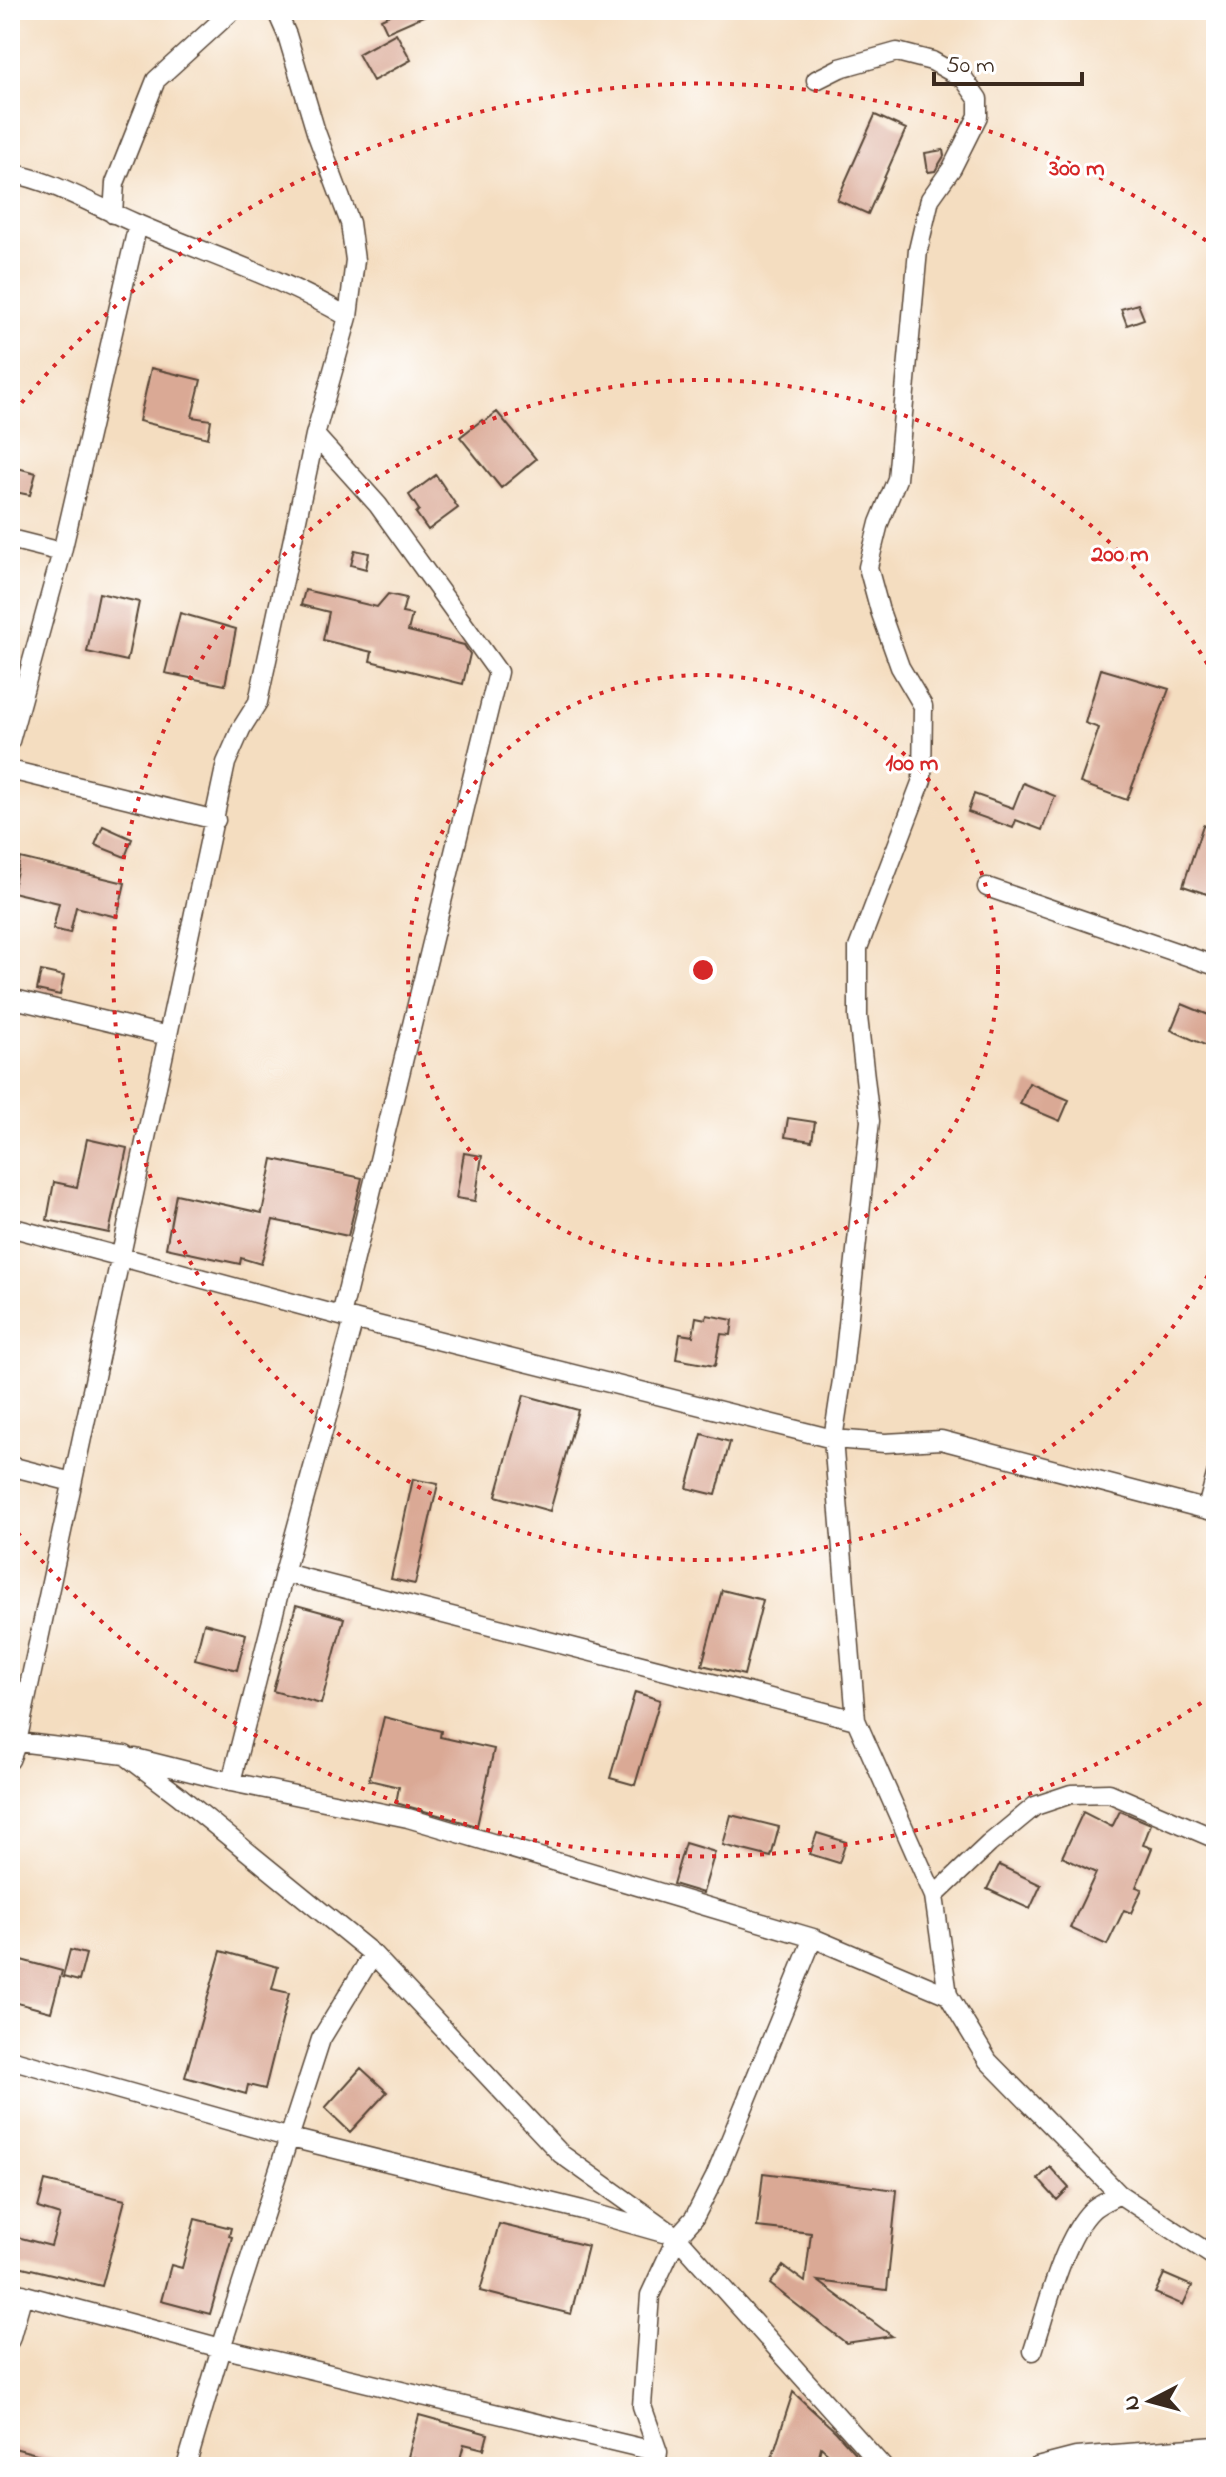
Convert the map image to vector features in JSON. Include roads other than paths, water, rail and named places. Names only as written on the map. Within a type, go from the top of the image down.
[{"type":"street","points":[[113,214],[115,183],[156,80],[233,10]]},
{"type":"street","points":[[10,1760],[123,1256],[226,763],[241,729],[258,702],[315,435],[348,317],[355,260],[350,223],[276,10]]},
{"type":"street","points":[[816,80],[840,68],[897,52],[932,61],[964,79],[978,99],[978,116],[952,168],[930,199],[918,250],[897,479],[879,523],[868,567],[900,667],[923,706],[922,780],[858,948],[858,1017],[870,1121],[833,1439],[856,1720],[934,1896],[948,1995],[988,2061],[1119,2194],[1216,2258]]},
{"type":"street","points":[[10,173],[37,178],[113,214],[312,296],[348,317]]},
{"type":"street","points":[[10,741],[62,552],[138,224]]},
{"type":"street","points":[[231,1782],[347,1317],[498,672],[378,505],[315,435]]},
{"type":"street","points":[[10,539],[62,552]]},
{"type":"street","points":[[10,770],[216,820]]},
{"type":"street","points":[[987,887],[1216,966]]},
{"type":"street","points":[[10,998],[168,1036]]},
{"type":"street","points":[[10,1227],[347,1317],[833,1439],[885,1443],[941,1440],[1212,1510],[1216,1475]]},
{"type":"street","points":[[10,1466],[72,1482]]},
{"type":"street","points":[[284,1573],[856,1720]]},
{"type":"street","points":[[14,1741],[125,1755],[231,1782],[408,1818],[813,1938],[948,1995]]},
{"type":"street","points":[[125,1755],[373,1954],[561,2154],[677,2237],[883,2467]]},
{"type":"street","points":[[934,1896],[1035,1806],[1071,1794],[1109,1793],[1216,1839]]},
{"type":"street","points":[[10,2340],[16,2293],[657,2460],[642,2406],[650,2295],[677,2237],[694,2218],[715,2177],[813,1938]]},
{"type":"street","points":[[186,2467],[287,2137],[321,2039],[373,1954]]},
{"type":"street","points":[[10,2059],[287,2137],[582,2210],[677,2237]]},
{"type":"street","points":[[1033,2351],[1074,2236],[1092,2210],[1119,2194]]},
{"type":"street","points":[[1037,2467],[1076,2457],[1216,2446]]}]
